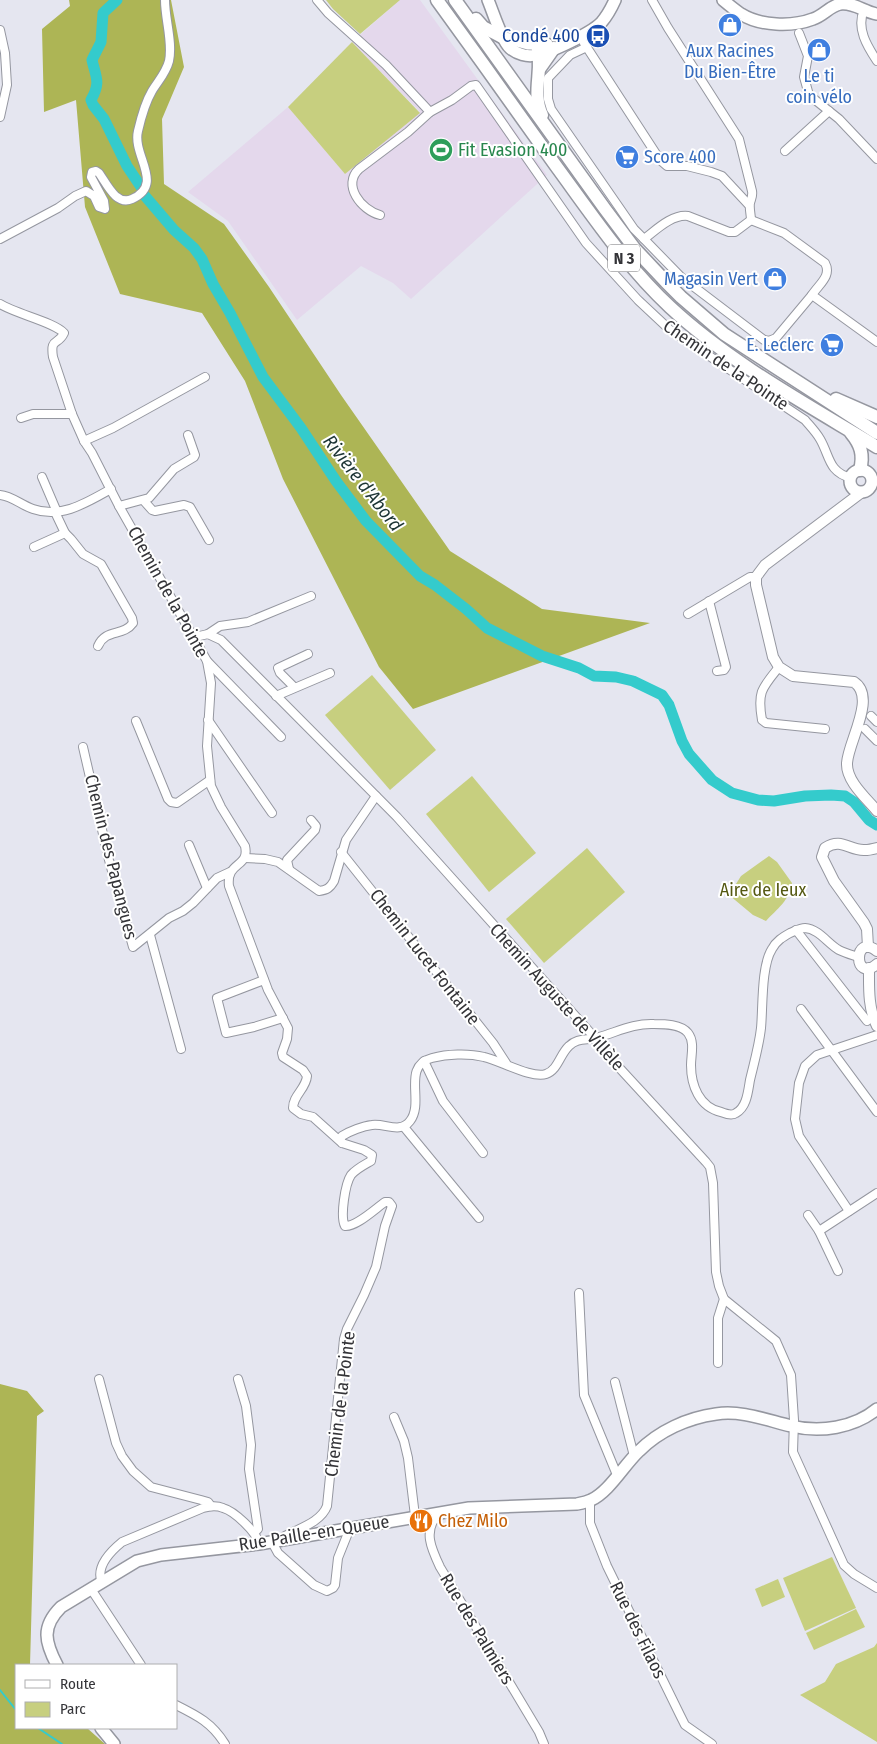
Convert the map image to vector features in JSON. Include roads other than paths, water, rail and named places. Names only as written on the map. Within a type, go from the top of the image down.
[{"type":"highway","name":"N 3","points":[[437,0],[624,258],[671,308],[716,346],[877,447]]},
{"type":"highway","name":"N 3","points":[[457,0],[635,249],[666,282],[697,312],[724,334],[877,433]]},
{"type":"highway","points":[[457,0],[482,27],[502,37]]},
{"type":"highway","points":[[540,68],[559,46]]},
{"type":"highway","points":[[538,50],[540,68],[536,95],[538,107],[544,119],[623,232]]},
{"type":"highway","points":[[800,383],[877,417]]},
{"type":"highway","points":[[792,395],[851,433],[859,442],[865,481]]},
{"type":"main road","points":[[488,0],[506,45],[517,53],[532,56],[538,50],[584,42],[609,13],[615,0]]},
{"type":"main road","points":[[722,0],[741,14],[752,19],[773,23],[787,23],[801,27],[841,2],[855,5],[877,14]]},
{"type":"main road","points":[[590,1501],[606,1488],[634,1456],[660,1433],[683,1422],[716,1414],[736,1414],[793,1426],[826,1428],[846,1426],[857,1422],[877,1409]]},
{"type":"main road","name":"Rue Paille-en-Queue","points":[[56,1664],[48,1644],[47,1632],[49,1622],[61,1608],[137,1562],[161,1555],[256,1539],[278,1541],[468,1508],[577,1504],[590,1501]]},
{"type":"main road","points":[[103,1729],[114,1744]]},
{"type":"street","points":[[0,239],[86,191],[94,196],[99,207],[105,209],[104,201],[91,177],[92,172],[96,171],[99,173],[118,198],[123,201],[135,197],[144,191],[148,178],[140,156],[137,138],[147,102],[165,72],[168,63],[169,42],[165,0]]},
{"type":"street","points":[[317,0],[328,13],[386,65],[430,112],[408,132],[359,169],[352,180],[360,203],[372,213],[380,214]]},
{"type":"street","points":[[652,0],[739,139],[752,191],[752,199],[749,205]]},
{"type":"street","points":[[864,10],[862,15],[864,37],[868,48],[877,61]]},
{"type":"street","points":[[801,27],[808,56],[804,77],[807,91],[812,98],[839,119],[877,159]]},
{"type":"street","points":[[0,30],[5,53],[7,85],[0,117]]},
{"type":"street","points":[[644,239],[669,221],[682,215],[730,232],[739,230],[750,220],[749,205],[722,176],[687,166],[667,166],[660,160],[584,42],[548,78],[550,110],[624,218],[644,239],[681,277],[764,340],[769,341],[776,338],[812,295],[826,277],[828,270],[826,263],[784,233],[750,220]]},
{"type":"street","points":[[559,46],[570,55]]},
{"type":"street","name":"Chemin de la Pointe","points":[[430,112],[452,100],[471,86],[476,85],[586,243],[638,300],[669,330],[805,420],[820,438],[832,467],[837,472],[865,481]]},
{"type":"street","points":[[785,151],[829,110]]},
{"type":"street","points":[[812,295],[877,342]]},
{"type":"street","name":"Chemin de la Pointe","points":[[0,304],[57,328],[64,333],[53,344],[52,348],[53,357],[72,414],[119,506],[208,660],[211,683],[207,746],[210,780],[221,807],[245,846],[247,852],[245,858]]},
{"type":"street","points":[[84,440],[113,428],[205,377]]},
{"type":"street","points":[[21,418],[33,414],[72,414]]},
{"type":"street","points":[[119,506],[150,498],[174,469],[194,457],[188,435]]},
{"type":"street","points":[[42,478],[65,533],[83,554],[101,564],[132,618],[133,623],[130,628],[105,636],[98,646]]},
{"type":"street","points":[[865,481],[848,503],[765,565],[756,576],[756,585],[773,657],[779,668],[793,676],[860,684],[869,691],[872,697],[874,719],[865,729],[849,755],[848,770],[856,786],[877,811]]},
{"type":"street","points":[[0,495],[6,495],[32,509],[56,512],[77,508],[110,489]]},
{"type":"street","points":[[144,501],[155,511],[184,505],[190,507],[209,540]]},
{"type":"street","points":[[34,547],[65,533]]},
{"type":"street","points":[[688,614],[750,577],[756,576]]},
{"type":"street","points":[[195,637],[208,634],[220,626],[248,622],[311,596]]},
{"type":"street","points":[[709,601],[726,667],[724,670],[717,672]]},
{"type":"street","name":"Chemin Auguste de Villèle","points":[[208,634],[221,640],[404,825],[596,1038],[602,1049],[700,1154],[710,1167],[713,1183],[716,1272],[724,1299]]},
{"type":"street","points":[[294,687],[280,673],[278,668],[308,654]]},
{"type":"street","points":[[208,660],[281,737]]},
{"type":"street","points":[[779,668],[762,689],[762,720],[766,723],[825,729]]},
{"type":"street","points":[[276,696],[330,673]]},
{"type":"street","points":[[208,719],[272,813]]},
{"type":"street","points":[[136,721],[168,799],[171,802],[177,803],[210,780]]},
{"type":"street","points":[[865,729],[877,741]]},
{"type":"street","name":"Chemin des Papangues","points":[[83,747],[111,868],[132,946],[134,947],[150,935],[169,918],[183,911],[217,878],[230,872]]},
{"type":"street","points":[[230,872],[232,868],[245,858],[265,859],[278,862],[319,891],[326,890],[331,887],[334,881],[341,852],[354,827],[376,796]]},
{"type":"street","points":[[288,869],[288,860],[315,830],[316,826],[311,820]]},
{"type":"street","points":[[858,957],[862,949],[872,949],[867,929],[834,881],[822,857],[825,848],[841,843],[866,851],[877,848]]},
{"type":"street","points":[[189,845],[207,888]]},
{"type":"street","name":"Chemin Lucet Fontaine","points":[[341,852],[493,1044],[506,1064]]},
{"type":"street","name":"Chemin de la Pointe","points":[[230,872],[229,886],[264,980],[289,1031],[282,1053],[283,1057],[303,1070],[307,1076],[306,1084],[293,1103],[293,1108],[301,1114],[313,1117],[342,1143],[371,1153],[373,1157],[371,1161],[353,1172],[348,1180],[343,1213],[345,1226],[351,1226],[385,1202],[391,1204],[391,1212],[385,1226],[376,1267],[344,1339],[327,1506],[324,1514],[319,1519],[284,1536],[278,1541]]},
{"type":"street","points":[[342,1143],[340,1138],[342,1136],[364,1126],[372,1125],[393,1128],[404,1127],[410,1122],[414,1114],[416,1071],[418,1064],[424,1061],[432,1058],[470,1055],[485,1057],[532,1074],[546,1074],[552,1070],[569,1046],[579,1040],[596,1038],[640,1024],[665,1024],[683,1029],[688,1033],[692,1042],[691,1065],[696,1091],[704,1103],[716,1111],[727,1114],[737,1113],[743,1107],[746,1100],[754,1062],[769,955],[773,947],[781,939],[800,928],[811,929],[839,950],[858,957],[862,966],[873,966],[870,1004],[873,1024]]},
{"type":"street","points":[[796,930],[873,1024]]},
{"type":"street","name":"Chemin des Papangues","points":[[150,935],[154,943],[181,1049]]},
{"type":"street","points":[[264,980],[217,998],[226,1033],[283,1018]]},
{"type":"street","points":[[801,1009],[877,1112]]},
{"type":"street","points":[[850,1211],[799,1136],[795,1119],[799,1083],[805,1066],[817,1055],[877,1035]]},
{"type":"street","points":[[424,1061],[443,1101],[483,1153]]},
{"type":"street","points":[[404,1127],[479,1218]]},
{"type":"street","points":[[818,1232],[877,1193]]},
{"type":"street","points":[[808,1215],[838,1270]]},
{"type":"street","points":[[579,1293],[584,1395],[617,1475]]},
{"type":"street","points":[[718,1363],[718,1318],[724,1299],[776,1341],[791,1375],[793,1452],[830,1529],[844,1564],[854,1574],[877,1588]]},
{"type":"street","points":[[99,1379],[116,1443],[122,1456],[133,1471],[151,1486],[208,1502],[211,1506]]},
{"type":"street","points":[[238,1379],[246,1406],[250,1435],[249,1469],[258,1529],[256,1539]]},
{"type":"street","points":[[615,1382],[634,1456]]},
{"type":"street","points":[[394,1417],[404,1441],[408,1458],[415,1516]]},
{"type":"street","name":"Rue des Filaos","points":[[590,1501],[590,1523],[607,1566],[680,1716],[685,1724],[712,1744]]},
{"type":"street","points":[[102,1583],[100,1572],[106,1557],[122,1542],[203,1508],[211,1506],[226,1508],[256,1539]]},
{"type":"street","name":"Rue des Palmiers","points":[[439,1512],[432,1521],[429,1532],[430,1548],[539,1732],[544,1744]]},
{"type":"street","points":[[278,1541],[278,1553],[306,1579],[327,1591],[333,1588],[338,1558],[350,1528]]},
{"type":"street","points":[[91,1589],[141,1664]]},
{"type":"street","points":[[178,1706],[204,1720],[214,1728],[225,1744]]},
{"type":"waterway","name":"Rivière d'Abord","points":[[117,0],[103,13],[101,42],[92,60],[97,84],[91,100],[104,119],[127,166],[141,187]]},
{"type":"waterway","name":"Rivière d'Abord","points":[[145,196],[202,259],[213,284],[263,377],[301,428],[336,481],[366,521],[420,576],[466,609],[487,628],[542,656],[579,668],[594,676],[616,677],[633,681],[662,695],[669,705],[682,741],[689,754],[712,780],[732,793],[758,800],[774,801],[805,796],[845,796],[854,802],[869,820],[877,825]]},
{"type":"waterway","points":[[0,1690],[15,1709]]},
{"type":"waterway","points":[[40,1729],[62,1744]]},
{"type":"place","name":"Aux Racines Du Bien-Être","points":[[730,25]]},
{"type":"place","name":"Condé 400","points":[[598,36]]},
{"type":"place","name":"Le ti coin vélo","points":[[819,50]]},
{"type":"place","name":"Fit Evasion 400","points":[[441,150]]},
{"type":"place","name":"Score 400","points":[[627,157]]},
{"type":"place","name":"Magasin Vert","points":[[775,279]]},
{"type":"place","name":"E. Leclerc","points":[[832,345]]},
{"type":"place","name":"Chez Milo","points":[[421,1521]]},
{"type":"park label","name":"Aire de Ieux","points":[[763,890]]}]
